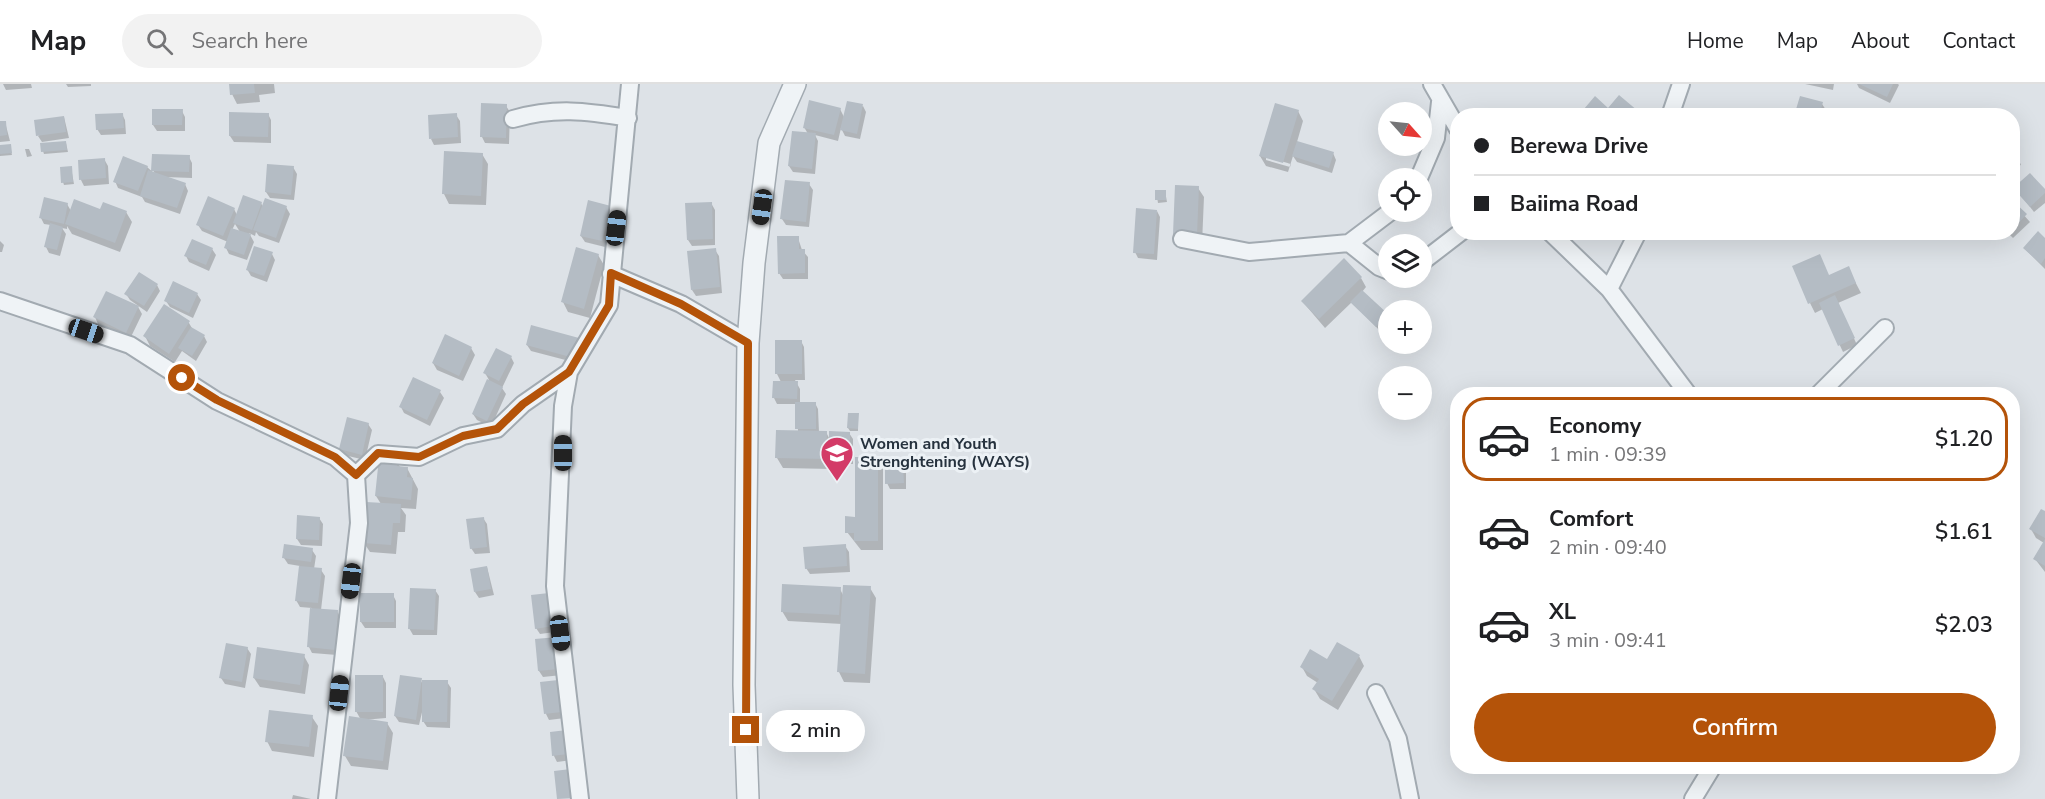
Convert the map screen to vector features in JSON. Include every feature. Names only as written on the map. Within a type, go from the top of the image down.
[{"type":"street","points":[[580,799],[555,586],[563,406],[569,372],[609,305],[630,84]]},
{"type":"street","points":[[748,799],[744,685],[748,343],[754,263],[769,143],[795,84]]},
{"type":"street","points":[[1432,84],[1450,117]]},
{"type":"street","points":[[1672,108],[1680,84]]},
{"type":"street","points":[[1423,168],[1436,138],[1440,102]]},
{"type":"street","points":[[513,119],[542,111],[582,111],[628,118]]},
{"type":"street","points":[[1182,239],[1249,252],[1349,243],[1378,221]]},
{"type":"street","points":[[1432,254],[1451,240]]},
{"type":"street","points":[[1558,240],[1609,289],[1683,387]]},
{"type":"street","points":[[1609,289],[1634,240]]},
{"type":"street","points":[[1349,243],[1378,266]]},
{"type":"street","points":[[611,273],[681,304],[748,343]]},
{"type":"street","points":[[0,301],[130,345],[217,400],[335,457],[356,475],[359,523],[327,799]]},
{"type":"street","points":[[1826,387],[1885,328]]},
{"type":"street","points":[[356,475],[378,453],[419,457],[463,436],[497,429],[523,404],[569,372]]},
{"type":"street","points":[[1376,693],[1398,739],[1410,799]]},
{"type":"street","points":[[1693,799],[1708,774]]},
{"type":"building","points":[[229,84],[254,84],[255,93],[230,95]]},
{"type":"building","points":[[1859,84],[1893,84],[1887,97]]},
{"type":"building","points":[[1619,95],[1634,108],[1608,108]]},
{"type":"building","points":[[1595,96],[1608,108],[1585,108]]},
{"type":"building","points":[[1800,96],[1823,102],[1821,108],[1796,108]]},
{"type":"building","points":[[809,100],[841,108],[834,135],[803,128]]},
{"type":"building","points":[[847,101],[863,104],[857,134],[840,130]]},
{"type":"building","points":[[481,103],[507,104],[506,138],[480,137]]},
{"type":"building","points":[[1275,103],[1299,110],[1283,163],[1259,156]]},
{"type":"building","points":[[152,109],[183,109],[182,125],[152,125]]},
{"type":"building","points":[[229,112],[269,113],[268,137],[229,136]]},
{"type":"building","points":[[123,113],[124,128],[96,130],[95,114]]},
{"type":"building","points":[[457,113],[458,137],[429,139],[428,115]]},
{"type":"building","points":[[64,116],[66,132],[36,136],[34,120]]},
{"type":"building","points":[[0,121],[6,121],[7,135],[0,136]]},
{"type":"building","points":[[792,131],[816,133],[812,169],[788,166]]},
{"type":"building","points":[[66,141],[67,150],[41,152],[40,143]]},
{"type":"building","points":[[1297,141],[1334,152],[1329,168],[1292,156]]},
{"type":"building","points":[[11,144],[12,153],[0,154],[0,145]]},
{"type":"building","points":[[444,151],[483,153],[481,196],[442,194]]},
{"type":"building","points":[[152,154],[190,155],[189,172],[151,171]]},
{"type":"building","points":[[123,156],[148,166],[138,191],[113,182]]},
{"type":"building","points":[[105,158],[106,178],[79,180],[78,160]]},
{"type":"building","points":[[267,164],[294,166],[291,195],[265,192]]},
{"type":"building","points":[[72,166],[73,182],[61,183],[60,167]]},
{"type":"building","points":[[148,170],[186,183],[177,208],[140,196]]},
{"type":"building","points":[[2030,173],[2045,189],[2045,193],[2030,207],[2020,196],[2020,182]]},
{"type":"building","points":[[785,180],[810,182],[806,222],[780,219]]},
{"type":"building","points":[[1175,185],[1199,186],[1197,235],[1173,234]]},
{"type":"building","points":[[1155,190],[1166,190],[1166,200],[1155,200]]},
{"type":"building","points":[[243,195],[262,202],[252,230],[233,223]]},
{"type":"building","points":[[208,196],[235,208],[223,236],[196,225]]},
{"type":"building","points":[[44,197],[68,203],[64,224],[39,218]]},
{"type":"building","points":[[265,198],[287,206],[276,238],[253,230]]},
{"type":"building","points":[[74,199],[100,209],[103,202],[127,211],[115,243],[65,224]]},
{"type":"building","points":[[588,200],[611,206],[602,241],[580,236]]},
{"type":"building","points":[[712,202],[713,239],[687,240],[685,203]]},
{"type":"building","points":[[1136,208],[1157,210],[1154,254],[1133,253]]},
{"type":"building","points":[[2020,208],[2027,214],[2020,222]]},
{"type":"building","points":[[50,223],[63,227],[57,250],[44,247]]},
{"type":"building","points":[[231,228],[251,234],[244,255],[224,248]]},
{"type":"building","points":[[2038,231],[2045,238],[2045,258],[2041,264],[2023,248]]},
{"type":"building","points":[[777,236],[799,236],[799,249],[805,249],[805,273],[778,274]]},
{"type":"building","points":[[192,239],[213,248],[206,265],[184,256]]},
{"type":"building","points":[[254,246],[273,252],[264,276],[246,270]]},
{"type":"building","points":[[576,247],[599,254],[584,309],[561,302]]},
{"type":"building","points":[[716,248],[720,287],[691,290],[687,251]]},
{"type":"building","points":[[1820,254],[1829,275],[1849,266],[1856,283],[1808,304],[1792,266]]},
{"type":"building","points":[[1344,258],[1362,277],[1319,319],[1301,301]]},
{"type":"building","points":[[139,272],[158,284],[144,306],[124,294]]},
{"type":"building","points":[[173,281],[198,293],[189,313],[164,301]]},
{"type":"building","points":[[1362,290],[1378,305],[1378,325],[1376,327],[1350,302]]},
{"type":"building","points":[[106,291],[139,306],[126,333],[93,317]]},
{"type":"building","points":[[1835,295],[1855,338],[1838,346],[1819,303]]},
{"type":"building","points":[[164,304],[190,321],[169,354],[143,336]]},
{"type":"building","points":[[531,325],[579,338],[574,358],[526,345]]},
{"type":"building","points":[[191,327],[205,335],[192,356],[178,348]]},
{"type":"building","points":[[445,334],[472,347],[459,376],[432,363]]},
{"type":"building","points":[[775,340],[802,340],[802,374],[775,374]]},
{"type":"building","points":[[496,348],[512,356],[499,381],[483,373]]},
{"type":"building","points":[[413,377],[441,390],[427,420],[399,407]]},
{"type":"building","points":[[487,379],[503,387],[487,421],[472,414]]},
{"type":"building","points":[[773,381],[798,381],[797,399],[772,398]]},
{"type":"building","points":[[795,402],[816,402],[816,429],[795,429]]},
{"type":"building","points":[[848,413],[859,413],[858,429],[847,428]]},
{"type":"building","points":[[347,417],[369,423],[362,455],[339,449]]},
{"type":"building","points":[[776,430],[827,431],[826,459],[775,458]]},
{"type":"building","points":[[829,431],[850,432],[850,458],[829,457]]},
{"type":"building","points":[[855,457],[878,457],[878,541],[854,541],[854,533],[845,533],[845,516],[855,517]]},
{"type":"building","points":[[379,458],[398,460],[397,466],[408,467],[407,477],[413,478],[411,500],[375,496]]},
{"type":"building","points":[[885,464],[903,464],[904,483],[885,484]]},
{"type":"building","points":[[366,502],[401,504],[400,523],[393,523],[391,545],[363,543]]},
{"type":"building","points":[[2041,509],[2045,511],[2045,538],[2029,529]]},
{"type":"building","points":[[297,515],[320,517],[319,540],[296,539]]},
{"type":"building","points":[[484,517],[487,547],[470,549],[466,519]]},
{"type":"building","points":[[2045,539],[2045,566],[2033,559]]},
{"type":"building","points":[[284,544],[313,548],[311,562],[282,558]]},
{"type":"building","points":[[846,544],[847,566],[805,569],[803,547]]},
{"type":"building","points":[[299,566],[322,568],[318,603],[295,601]]},
{"type":"building","points":[[487,566],[491,589],[474,592],[470,569]]},
{"type":"building","points":[[782,584],[841,587],[839,615],[781,612]]},
{"type":"building","points":[[843,585],[871,586],[865,674],[837,672]]},
{"type":"building","points":[[410,588],[436,589],[434,630],[408,629]]},
{"type":"building","points":[[360,593],[394,593],[394,622],[360,622]]},
{"type":"building","points":[[549,593],[553,626],[535,629],[531,595]]},
{"type":"building","points":[[310,608],[338,610],[335,650],[307,647]]},
{"type":"building","points":[[557,637],[559,669],[538,671],[535,639]]},
{"type":"building","points":[[1337,642],[1360,655],[1332,701],[1312,689],[1319,679],[1300,667],[1310,649],[1327,659]]},
{"type":"building","points":[[226,643],[248,647],[242,682],[219,678]]},
{"type":"building","points":[[257,647],[305,654],[300,685],[253,678]]},
{"type":"building","points":[[355,675],[383,675],[383,712],[355,712]]},
{"type":"building","points":[[400,675],[422,678],[416,720],[394,716]]},
{"type":"building","points":[[422,680],[448,680],[447,722],[422,722]]},
{"type":"building","points":[[558,680],[562,712],[544,714],[540,682]]},
{"type":"building","points":[[269,710],[313,715],[309,747],[265,742]]},
{"type":"building","points":[[349,716],[388,722],[383,761],[343,756]]},
{"type":"building","points":[[567,730],[569,754],[552,756],[550,732]]},
{"type":"building","points":[[571,769],[574,798],[557,799],[554,771]]},
{"type":"place","name":"Women and Youth Strenghtening (WAYS)","points":[[837,482]]},
{"type":"route","points":[[182,378],[217,400],[335,457],[356,475],[378,453],[419,457],[463,436],[497,429],[523,404],[569,372],[609,305],[611,273],[681,304],[748,343],[744,685],[746,730]]}]
